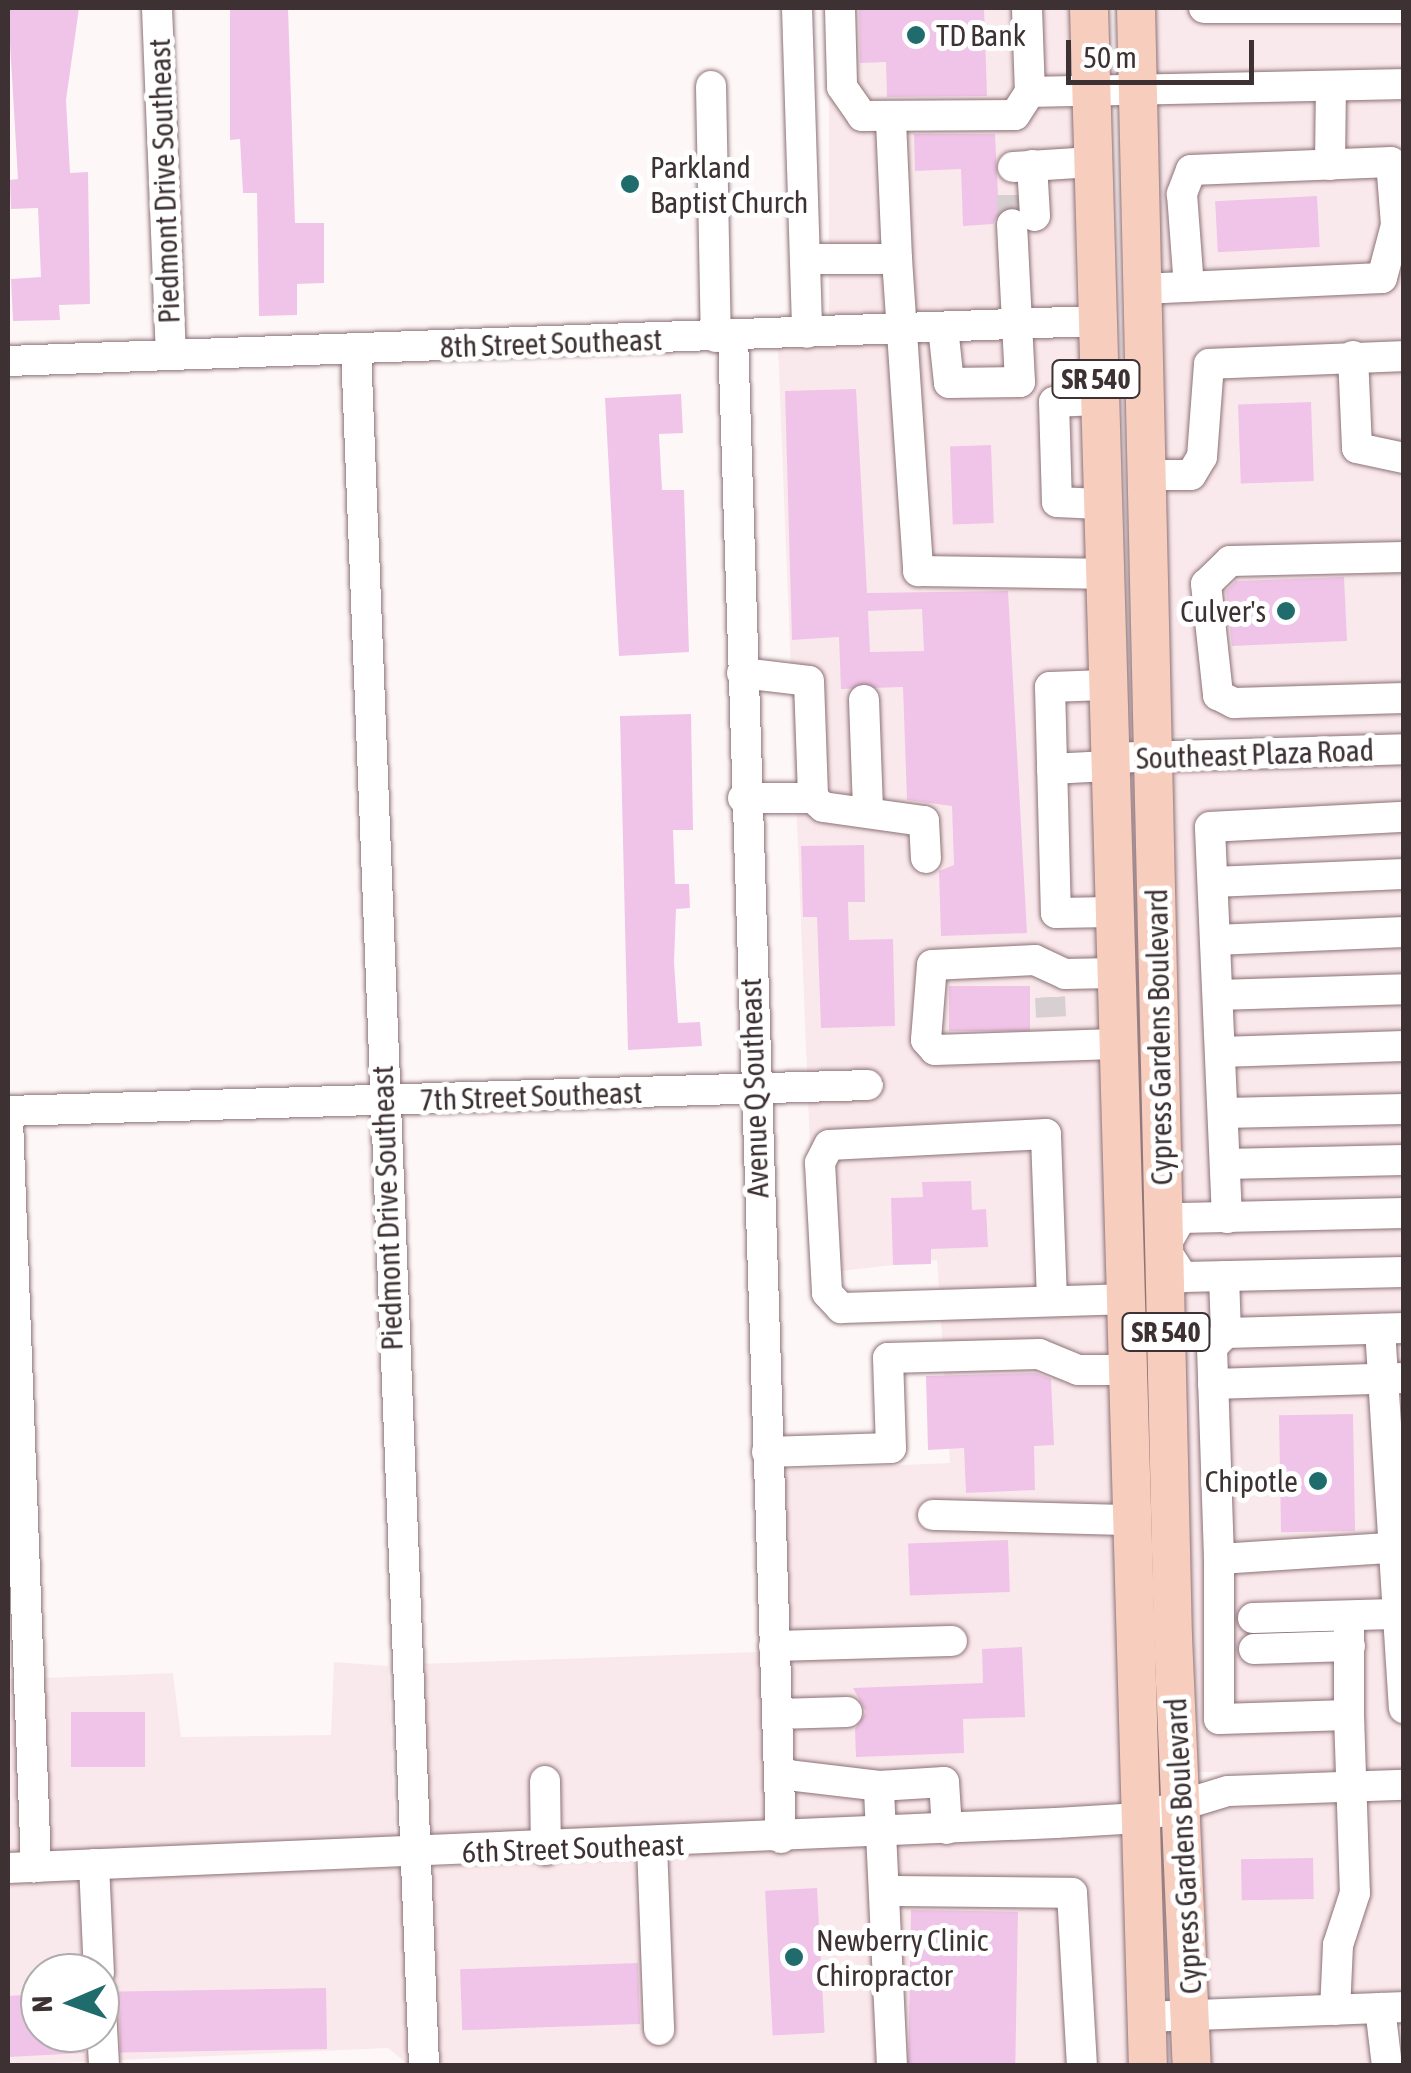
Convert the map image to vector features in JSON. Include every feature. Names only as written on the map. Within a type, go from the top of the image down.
[{"type":"main road","name":"Cypress Gardens Boulevard","points":[[1090,8],[1096,400],[1148,2066]]},
{"type":"main road","name":"Cypress Gardens Boulevard","points":[[1136,8],[1171,1567],[1192,2066]]},
{"type":"main road","points":[[1094,320],[1109,346],[1118,422],[1146,462]]},
{"type":"main road","points":[[1118,1117],[1148,1239],[1164,1248]]},
{"type":"main road","points":[[1123,1300],[1144,1344],[1152,1494],[1171,1567]]},
{"type":"street","name":"Piedmont Drive Southeast","points":[[158,8],[170,355]]},
{"type":"street","points":[[797,8],[808,333]]},
{"type":"street","points":[[840,8],[846,101],[862,116],[892,121],[1015,116],[1030,92],[1028,8]]},
{"type":"street","points":[[1204,8],[1404,8]]},
{"type":"street","points":[[1030,92],[1404,84]]},
{"type":"street","name":"Avenue Q Southeast","points":[[711,86],[742,672],[743,798],[781,1838]]},
{"type":"street","points":[[1330,165],[1331,86]]},
{"type":"street","points":[[892,121],[900,329],[918,571],[1102,574]]},
{"type":"street","points":[[1020,382],[1017,324],[1022,166],[1093,162]]},
{"type":"street","points":[[1143,289],[1188,287],[1382,278],[1396,225],[1391,162],[1191,170],[1182,194],[1188,287]]},
{"type":"street","points":[[805,259],[897,259]]},
{"type":"street","name":"8th Street Southeast","points":[[8,361],[724,337],[1094,320]]},
{"type":"street","points":[[944,327],[950,383],[1020,382],[1045,387],[1054,402],[1058,502],[1099,504]]},
{"type":"street","name":"Piedmont Drive Southeast","points":[[356,349],[424,2066]]},
{"type":"street","points":[[1353,356],[1357,448],[1404,458]]},
{"type":"street","points":[[1146,462],[1192,475],[1209,364],[1404,356]]},
{"type":"street","points":[[1054,402],[1096,400]]},
{"type":"street","points":[[1404,557],[1214,569],[1206,584],[1218,695],[1284,702],[1404,698]]},
{"type":"street","points":[[742,672],[809,681],[813,798],[823,808],[924,821],[926,858]]},
{"type":"street","points":[[1105,684],[1050,687],[1056,913],[1112,912]]},
{"type":"street","points":[[864,700],[868,811]]},
{"type":"street","points":[[1284,702],[1286,753]]},
{"type":"street","name":"Southeast Plaza Road","points":[[1052,769],[1153,757],[1404,749]]},
{"type":"street","points":[[743,798],[813,798]]},
{"type":"street","points":[[1227,1218],[1210,828],[1404,816]]},
{"type":"street","points":[[1213,882],[1404,874]]},
{"type":"street","points":[[1215,940],[1404,932]]},
{"type":"street","points":[[1113,973],[1050,1007],[1115,1044]]},
{"type":"street","points":[[1218,995],[1404,989]]},
{"type":"street","points":[[1220,1052],[1404,1046]]},
{"type":"street","name":"7th Street Southeast","points":[[8,1111],[868,1085]]},
{"type":"street","points":[[1223,1114],[1404,1109]]},
{"type":"street","points":[[8,1120],[22,1867]]},
{"type":"street","points":[[1052,1300],[1046,1134],[829,1145],[820,1164],[827,1293],[841,1308],[1123,1300]]},
{"type":"street","points":[[1225,1164],[1404,1160]]},
{"type":"street","points":[[1404,1213],[1182,1218],[1164,1248],[1184,1277],[1404,1272]]},
{"type":"street","points":[[1224,1276],[1226,1333]]},
{"type":"street","points":[[1219,1719],[1237,1650],[1236,1619],[1219,1559],[1212,1347],[1226,1333],[1392,1328],[1401,1708]]},
{"type":"street","points":[[768,1452],[891,1448],[888,1358],[1039,1354],[1078,1370],[1125,1370]]},
{"type":"street","points":[[1213,1384],[1393,1378]]},
{"type":"street","points":[[933,1515],[1129,1520]]},
{"type":"street","points":[[1219,1559],[1397,1550]]},
{"type":"street","points":[[1237,1650],[1350,1631],[1397,1602]]},
{"type":"street","points":[[1173,1621],[1236,1619],[1350,1631]]},
{"type":"street","points":[[1335,2010],[1338,1945],[1355,1893],[1348,1715],[1350,1631]]},
{"type":"street","points":[[774,1646],[952,1641]]},
{"type":"street","points":[[777,1714],[847,1712]]},
{"type":"street","points":[[1176,1720],[1348,1715]]},
{"type":"street","points":[[779,1774],[879,1786],[944,1782],[946,1829]]},
{"type":"street","points":[[545,1781],[546,1850]]},
{"type":"street","name":"6th Street Southeast","points":[[22,1867],[546,1850],[1139,1818],[1228,1791],[1404,1785]]},
{"type":"street","points":[[879,1786],[887,1890],[892,2066]]},
{"type":"street","points":[[652,1845],[658,2030]]},
{"type":"street","points":[[94,1864],[98,1953]]},
{"type":"street","points":[[887,1890],[1072,1893],[1082,2066]]},
{"type":"street","points":[[1146,2017],[1392,2007],[1388,2066]]},
{"type":"shaded area","points":[[829,8],[1075,8],[1075,319],[829,319]]},
{"type":"shaded area","points":[[1151,8],[1403,8],[1403,79],[1151,79]]},
{"type":"shaded area","points":[[1155,96],[1403,96],[1403,736],[1155,736]]},
{"type":"shaded area","points":[[1079,334],[1124,1806],[795,1825],[783,1470],[950,1463],[937,1260],[815,1274],[778,347]]},
{"type":"shaded area","points":[[1167,762],[1403,762],[1403,1772],[1167,1772]]},
{"type":"shaded area","points":[[760,1652],[766,1827],[423,1839],[417,1664]]},
{"type":"shaded area","points":[[334,1662],[388,1666],[395,1842],[50,1853],[44,1678],[173,1673],[181,1737],[331,1735]]},
{"type":"shaded area","points":[[8,1679],[15,1679],[21,1854],[8,1855]]},
{"type":"shaded area","points":[[1194,1798],[1403,1798],[1403,1994],[1194,1994]]},
{"type":"shaded area","points":[[1125,1832],[1133,2065],[438,2065],[431,1867]]},
{"type":"shaded area","points":[[402,1868],[409,2065],[388,2048],[8,2065],[8,1880]]},
{"type":"shaded area","points":[[1393,2020],[1395,2065],[1207,2065],[1206,2028]]},
{"type":"building","points":[[79,8],[66,100],[70,173],[88,172],[90,304],[59,305],[60,320],[13,321],[11,279],[41,277],[38,208],[11,209],[10,180],[18,179],[8,9]]},
{"type":"building","points":[[230,8],[288,8],[295,223],[324,223],[324,283],[297,284],[297,315],[259,316],[257,193],[243,193],[240,139],[230,140]]},
{"type":"building","name":"TD Bank","points":[[859,8],[984,8],[987,96],[887,97],[886,62],[860,63]]},
{"type":"building","points":[[914,134],[995,134],[998,195],[1015,195],[1016,206],[1001,209],[993,224],[963,226],[961,169],[915,171]]},
{"type":"building","points":[[1317,196],[1320,247],[1218,252],[1215,201]]},
{"type":"building","points":[[856,389],[867,593],[1008,591],[1027,933],[941,936],[939,871],[954,865],[952,806],[907,800],[903,687],[841,689],[839,637],[792,640],[785,391]],"holes":[[[922,609],[924,651],[870,652],[868,611]]]},
{"type":"building","points":[[681,394],[683,433],[659,434],[662,490],[684,490],[689,652],[619,656],[605,398]]},
{"type":"building","points":[[1311,402],[1314,481],[1241,483],[1238,405]]},
{"type":"building","points":[[991,445],[994,523],[953,524],[950,446]]},
{"type":"building","name":"Culver's","points":[[1344,577],[1347,641],[1232,646],[1226,591],[1236,581]]},
{"type":"building","points":[[691,714],[693,830],[673,830],[675,884],[689,884],[690,908],[676,909],[674,962],[678,1023],[700,1022],[702,1046],[628,1050],[620,716]]},
{"type":"building","points":[[864,845],[865,902],[848,902],[849,940],[893,939],[895,1026],[821,1028],[817,917],[803,917],[801,846]]},
{"type":"building","points":[[949,986],[1030,986],[1030,1031],[949,1031]]},
{"type":"building","points":[[971,1181],[972,1210],[986,1209],[988,1247],[931,1249],[931,1264],[893,1265],[891,1198],[923,1197],[922,1182]]},
{"type":"building","points":[[1036,1373],[1051,1379],[1054,1445],[1034,1446],[1035,1490],[966,1493],[964,1448],[928,1450],[926,1376]]},
{"type":"building","name":"Chipotle","points":[[1353,1414],[1355,1531],[1281,1532],[1279,1415]]},
{"type":"building","points":[[1008,1540],[1010,1592],[910,1595],[908,1543]]},
{"type":"building","points":[[1022,1647],[1025,1717],[963,1719],[964,1753],[856,1757],[855,1729],[866,1712],[853,1688],[983,1683],[982,1649]]},
{"type":"building","points":[[71,1712],[145,1712],[145,1767],[71,1767]]},
{"type":"building","points":[[1313,1858],[1314,1899],[1242,1900],[1241,1859]]},
{"type":"building","points":[[817,1888],[825,2033],[773,2036],[765,1891]]},
{"type":"building","points":[[911,1910],[1018,1912],[1015,2066],[908,2066]]},
{"type":"building","points":[[638,1963],[640,2024],[462,2030],[460,1969]]},
{"type":"building","points":[[326,1988],[327,2049],[120,2053],[120,1992]]},
{"type":"building","points":[[20,1995],[20,2053],[85,2053],[8,2057],[8,1996]]},
{"type":"tunnel","points":[[1012,195],[1012,224]]},
{"type":"tunnel","points":[[1050,997],[1051,1017]]},
{"type":"place","name":"TD Bank","points":[[916,35]]},
{"type":"place","name":"Parkland Baptist Church","points":[[630,184]]},
{"type":"place","name":"Culver's","points":[[1286,611]]},
{"type":"place","name":"Chipotle","points":[[1318,1481]]},
{"type":"place","name":"Newberry Clinic Chiropractor","points":[[794,1957]]}]
